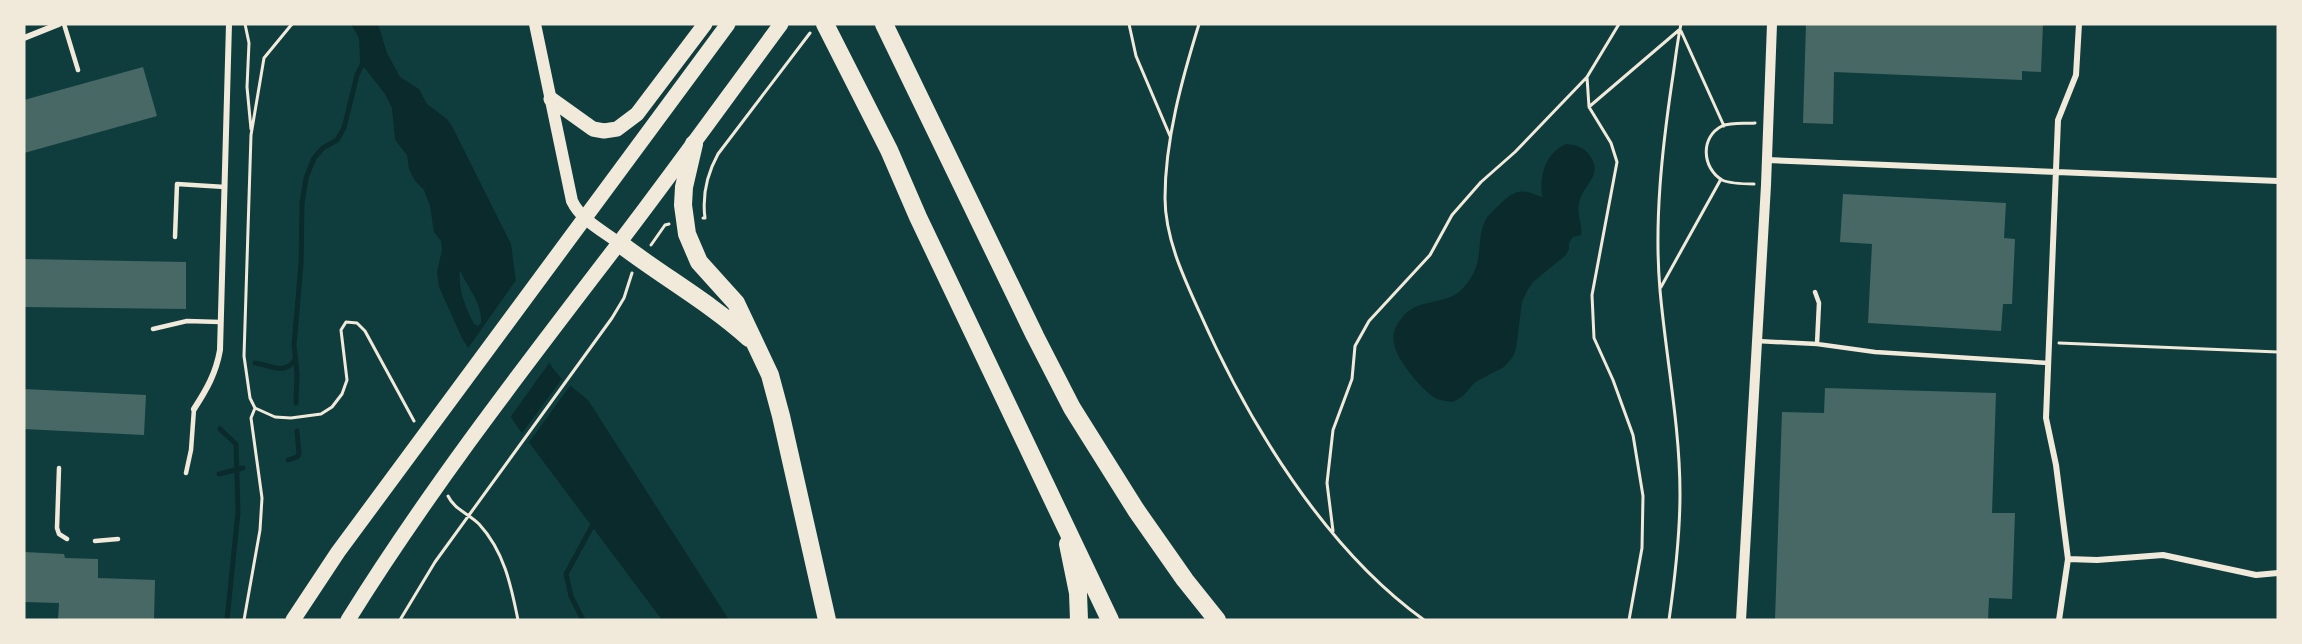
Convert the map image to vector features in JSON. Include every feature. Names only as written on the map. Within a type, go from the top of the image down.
[{"type":"highway","points":[[884,24],[1072,408],[1136,510],[1185,580],[1217,620]]},
{"type":"highway","points":[[818,28],[889,150],[918,217],[1110,620]]},
{"type":"highway","points":[[694,144],[684,187],[683,205],[687,234],[699,262],[736,303],[770,375],[827,620]]},
{"type":"highway","points":[[619,243],[705,302],[757,345]]},
{"type":"highway","points":[[1065,524],[1078,593],[1079,620]]},
{"type":"main road","points":[[535,24],[569,194],[576,208],[585,218],[619,243]]},
{"type":"main road","points":[[551,99],[593,129],[604,131],[616,129],[637,114],[705,24]]},
{"type":"main road","points":[[293,620],[338,552],[728,24]]},
{"type":"main road","points":[[348,620],[420,509],[567,310],[694,144],[779,26]]},
{"type":"street","points":[[194,409],[209,387],[216,370],[220,350],[229,24]]},
{"type":"street","points":[[1741,620],[1766,185],[1772,24]]},
{"type":"street","points":[[2059,620],[2068,559],[2056,465],[2046,418],[2058,120],[2076,75],[2079,24]]},
{"type":"street","points":[[24,38],[55,25]]},
{"type":"street","points":[[1767,160],[2278,181]]},
{"type":"street","points":[[2068,559],[2097,560],[2163,555],[2256,574],[2278,573]]},
{"type":"lane","points":[[64,24],[78,70]]},
{"type":"lane","points":[[175,237],[177,184],[225,187]]},
{"type":"lane","points":[[1815,292],[1819,303],[1817,344]]},
{"type":"lane","points":[[153,329],[187,321],[220,322]]},
{"type":"lane","points":[[1757,341],[1817,344],[1886,353],[2048,363]]},
{"type":"lane","points":[[186,473],[191,450],[194,409]]},
{"type":"lane","points":[[59,468],[57,528],[59,534],[67,539]]},
{"type":"lane","points":[[95,541],[118,539]]},
{"type":"path","points":[[244,620],[260,530],[262,498],[251,418],[255,408],[250,398],[244,356],[251,135],[247,87],[249,43],[245,24]]},
{"type":"path","points":[[251,135],[264,58],[292,24]]},
{"type":"path","points":[[1129,24],[1136,56],[1171,138]]},
{"type":"path","points":[[1199,24],[1171,138],[1165,199],[1170,232],[1183,275],[1242,400],[1279,461],[1363,567],[1401,604],[1424,620]]},
{"type":"path","points":[[1334,533],[1327,483],[1333,430],[1352,379],[1355,346],[1369,321],[1430,255],[1452,215],[1481,182],[1515,152],[1587,77],[1620,24]]},
{"type":"path","points":[[1669,620],[1678,553],[1680,492],[1660,288],[1661,171],[1681,24]]},
{"type":"path","points":[[701,219],[705,218],[708,174],[718,154],[818,28]]},
{"type":"path","points":[[1589,107],[1680,29]]},
{"type":"path","points":[[1680,29],[1724,126]]},
{"type":"path","points":[[1587,77],[1589,107],[1611,143],[1617,162],[1592,295],[1594,338],[1613,380],[1633,435],[1643,496],[1642,548],[1629,620]]},
{"type":"path","points":[[1766,185],[1721,179],[1710,167],[1706,152],[1710,137],[1724,126],[1768,122]]},
{"type":"path","points":[[1660,288],[1721,179]]},
{"type":"path","points":[[651,244],[664,225],[672,224]]},
{"type":"path","points":[[400,620],[435,562],[619,308],[631,274]]},
{"type":"path","points":[[2049,343],[2278,352]]},
{"type":"water","points":[[351,24],[378,24],[387,53],[400,77],[419,89],[427,104],[447,119],[453,128],[511,244],[517,289],[526,319],[552,367],[560,377],[588,400],[729,620],[662,620],[516,425],[462,338],[439,287],[437,272],[442,250],[441,241],[434,232],[430,206],[424,190],[415,181],[409,169],[407,155],[395,140],[392,108],[385,94],[360,62],[359,38]],"holes":[[[460,270],[480,309],[481,323],[478,326],[474,324],[463,298]]]},
{"type":"water","points":[[1566,144],[1576,146],[1588,153],[1595,169],[1579,203],[1581,235],[1573,237],[1566,255],[1533,282],[1527,291],[1522,302],[1516,349],[1504,367],[1475,382],[1463,396],[1453,402],[1435,398],[1417,381],[1396,351],[1393,341],[1397,325],[1415,307],[1450,297],[1464,287],[1471,278],[1478,260],[1481,236],[1487,217],[1514,193],[1523,191],[1542,197],[1545,166],[1553,154]]},
{"type":"pier","points":[[519,276],[520,288],[529,318],[552,359],[509,419],[466,351]]},
{"type":"pier","points":[[564,376],[572,383],[527,445],[520,436]]},
{"type":"building","points":[[1806,24],[2043,24],[2041,72],[2022,71],[2022,80],[1834,72],[1833,124],[1803,123]]},
{"type":"building","points":[[143,67],[157,116],[24,153],[24,100]]},
{"type":"building","points":[[1843,194],[2006,203],[2004,238],[2015,239],[2012,304],[2003,304],[2001,331],[1868,323],[1872,244],[1840,242]]},
{"type":"building","points":[[24,259],[186,262],[186,309],[24,307]]},
{"type":"building","points":[[1825,388],[1996,393],[1992,513],[2015,513],[2012,599],[1989,598],[1988,620],[1775,620],[1782,412],[1824,413]]},
{"type":"building","points":[[24,389],[146,395],[144,435],[24,429]]},
{"type":"building","points":[[24,552],[64,554],[65,558],[98,559],[98,578],[155,580],[154,620],[58,620],[59,603],[24,602]]},
{"type":"waterway","points":[[296,403],[297,373],[294,345],[301,264],[302,203],[306,178],[314,158],[323,148],[337,140],[344,128],[357,75],[365,59]]},
{"type":"waterway","points":[[255,363],[281,369],[286,368],[295,360]]},
{"type":"waterway","points":[[220,429],[236,444],[238,512],[227,620]]},
{"type":"waterway","points":[[288,460],[299,454],[297,431]]},
{"type":"waterway","points":[[219,474],[243,468]]},
{"type":"waterway","points":[[583,620],[571,596],[566,574],[595,521]]}]
